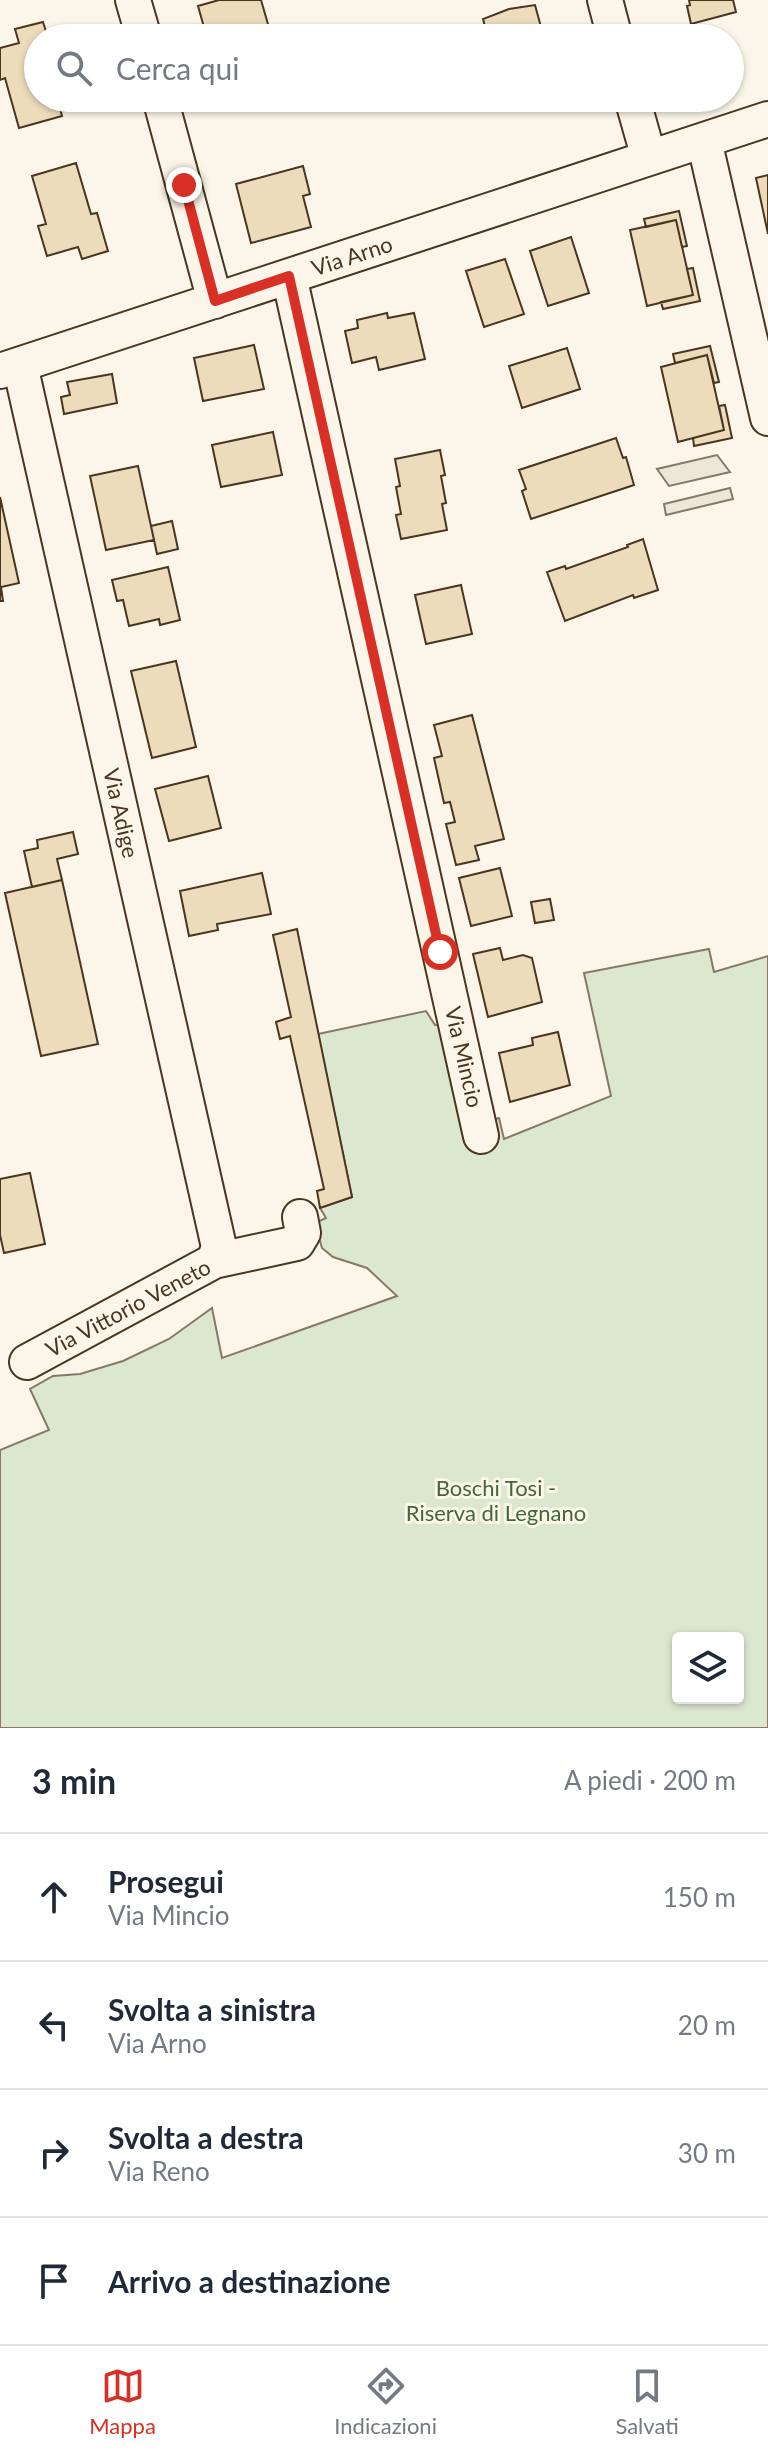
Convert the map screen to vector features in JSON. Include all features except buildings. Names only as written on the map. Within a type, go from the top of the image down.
[{"type":"street","points":[[133,0],[140,24]]},
{"type":"street","points":[[605,0],[611,24]]},
{"type":"street","points":[[164,112],[215,301]]},
{"type":"street","points":[[636,112],[649,158]]},
{"type":"street","name":"Via Arno","points":[[10,368],[768,119]]},
{"type":"street","points":[[704,140],[768,418]]},
{"type":"street","name":"Via Mincio","points":[[289,276],[481,1136]]},
{"type":"street","name":"Via Adige","points":[[10,368],[219,1247],[214,1261]]},
{"type":"street","name":"Via Vittorio Veneto","points":[[27,1362],[214,1261],[297,1243],[303,1233],[300,1217]]},
{"type":"green space","name":"Boschi Tosi - Riserva di Legnano","points":[[709,949],[714,972],[768,956],[768,1728],[0,1728],[0,1450],[49,1430],[30,1389],[53,1376],[80,1374],[123,1361],[169,1339],[212,1308],[222,1358],[397,1296],[367,1268],[333,1257],[322,1248],[315,1223],[326,1218],[320,1208],[352,1197],[318,1034],[426,1011],[435,1025],[443,1024],[467,1126],[499,1118],[504,1139],[611,1096],[584,973]]},
{"type":"shaded area","points":[[717,455],[730,472],[669,486],[657,469]]},
{"type":"shaded area","points":[[730,488],[733,499],[666,515],[664,504]]},
{"type":"route","points":[[184,185],[215,301],[289,276],[440,952]]}]
